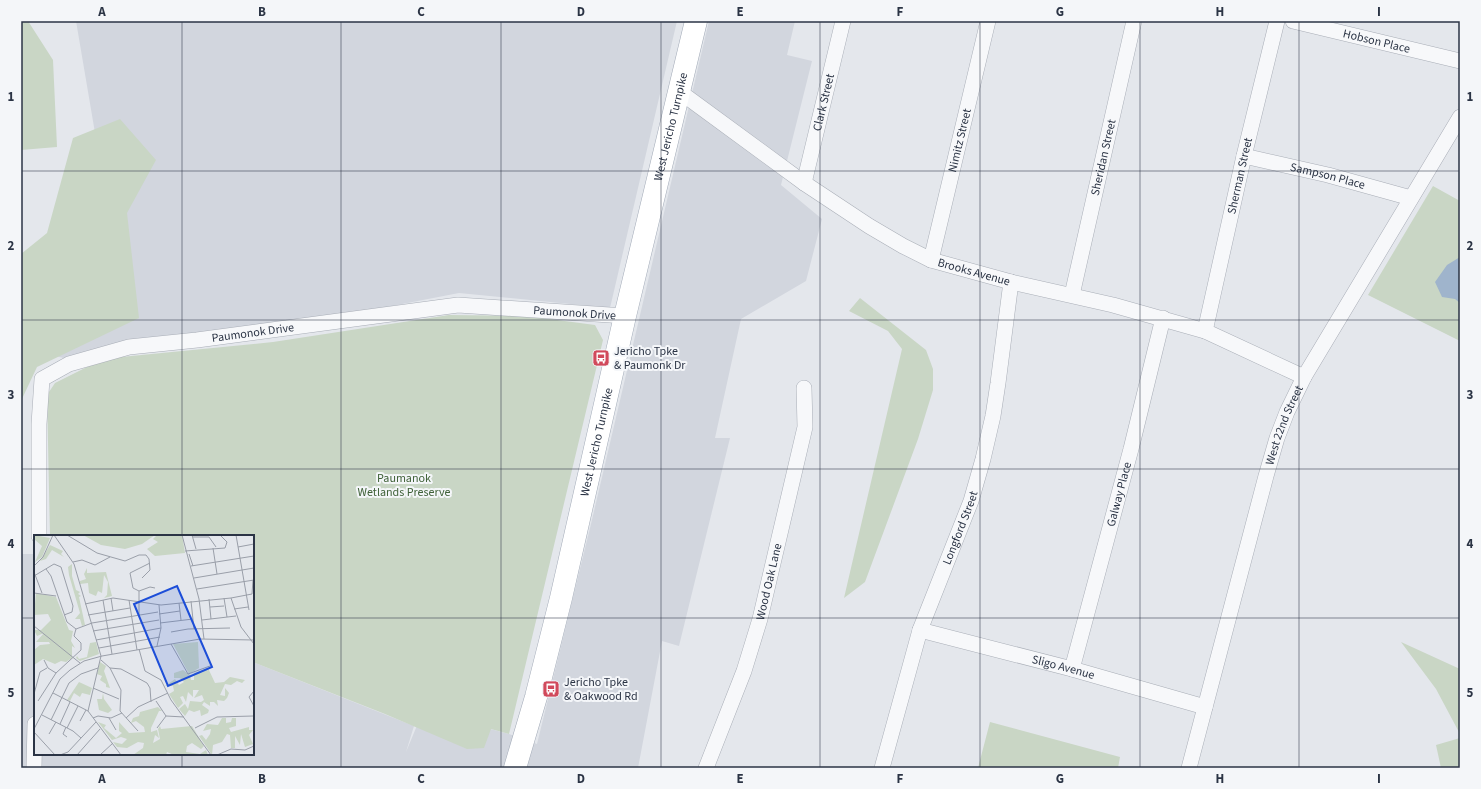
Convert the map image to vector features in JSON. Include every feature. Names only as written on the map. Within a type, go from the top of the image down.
[{"type":"main road","name":"West Jericho Turnpike","points":[[516,768],[563,591],[625,316],[696,21]]},
{"type":"street","name":"Clark Street","points":[[804,183],[843,21]]},
{"type":"street","name":"Nimitz Street","points":[[931,260],[988,21]]},
{"type":"street","name":"Sheridan Street","points":[[1072,294],[1134,21]]},
{"type":"street","name":"Sherman Street","points":[[1205,331],[1244,156],[1277,21]]},
{"type":"street","name":"Hobson Place","points":[[1293,21],[1460,61]]},
{"type":"street","name":"Brooks Avenue","points":[[680,92],[804,183],[869,226],[931,260],[1012,282],[1072,294],[1164,318],[1205,331],[1304,377]]},
{"type":"street","name":"West 22nd Street","points":[[1189,768],[1277,438],[1287,412],[1304,377],[1460,117]]},
{"type":"street","name":"Sampson Place","points":[[1244,156],[1328,175],[1411,198]]},
{"type":"street","name":"Longford Street","points":[[882,768],[920,630],[970,501],[983,458],[993,416],[1012,282]]},
{"type":"street","name":"Paumonok Drive","points":[[38,535],[39,424],[42,379],[69,364],[129,347],[203,339],[458,305],[625,316]]},
{"type":"street","name":"Galway Place","points":[[1072,670],[1164,318]]},
{"type":"street","name":"Wood Oak Lane","points":[[711,767],[760,619],[805,427],[804,388]]},
{"type":"street","name":"Sligo Avenue","points":[[920,630],[1205,707]]},
{"type":"street","points":[[34,755],[34,767]]},
{"type":"shaded area","points":[[76,21],[677,21],[610,308],[459,293],[268,330],[68,359],[21,348],[111,227]]},
{"type":"shaded area","points":[[709,21],[795,21],[787,55],[812,61],[781,185],[822,219],[806,281],[741,319],[715,438],[730,438],[679,646],[662,641],[638,768],[21,768],[21,554],[34,554],[34,755],[254,755],[254,662],[414,726],[406,752],[423,711],[509,734],[537,744],[591,524]]},
{"type":"green space","points":[[21,21],[28,21],[53,60],[57,147],[21,150]]},
{"type":"green space","points":[[120,119],[156,160],[127,213],[139,318],[37,367],[21,401],[21,254],[47,233],[73,138]]},
{"type":"green space","points":[[1433,186],[1460,201],[1460,341],[1368,295]]},
{"type":"green space","points":[[860,298],[926,350],[933,369],[933,390],[918,439],[865,582],[844,598],[902,349],[888,331],[849,311]]},
{"type":"green space","name":"Paumanok Wetlands Preserve","points":[[449,315],[527,316],[595,325],[603,340],[509,734],[491,729],[484,748],[467,749],[385,714],[254,662],[254,535],[50,535],[47,395],[55,383],[87,367],[111,358],[273,342]]},
{"type":"green space","points":[[1401,642],[1460,669],[1460,734],[1436,689]]},
{"type":"green space","points":[[990,722],[1120,757],[1118,768],[978,768]]},
{"type":"green space","points":[[1460,738],[1460,768],[1441,768],[1436,745]]},
{"type":"water","points":[[1460,257],[1460,303],[1455,299],[1442,297],[1435,282],[1447,265]]},
{"type":"place","name":"Jericho Tpke & Paumonk Dr","points":[[601,358]]},
{"type":"place","name":"Jericho Tpke & Oakwood Rd","points":[[551,689]]}]
